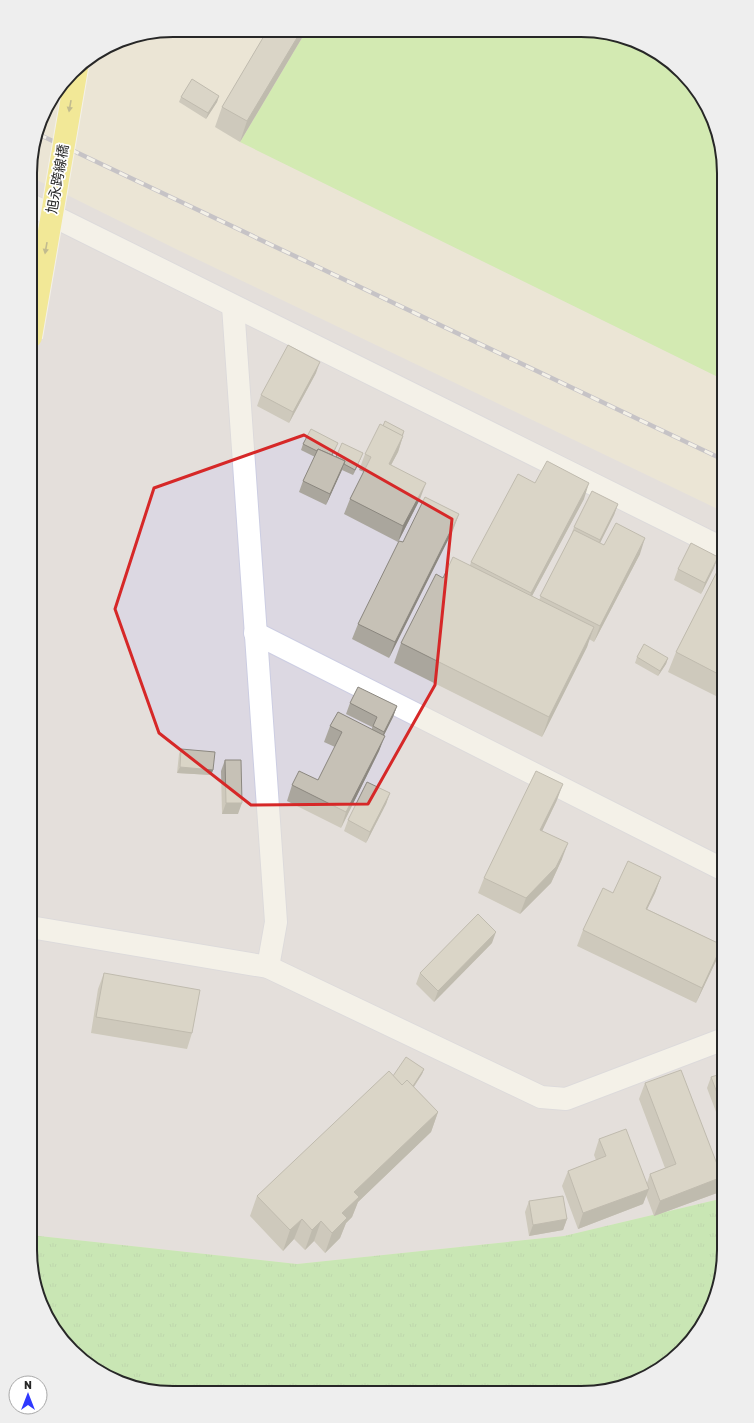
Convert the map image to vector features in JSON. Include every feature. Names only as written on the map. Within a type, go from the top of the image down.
[{"type":"main road","name":"旭永跨線橋","points":[[37,302],[75,79]]},
{"type":"street","points":[[37,209],[717,546]]},
{"type":"street","points":[[233,306],[276,922],[268,967]]},
{"type":"street","points":[[255,633],[717,866]]},
{"type":"street","points":[[37,928],[268,967],[541,1097],[566,1099],[717,1042]]},
{"type":"highlighted area","points":[[304,435],[452,519],[435,685],[368,804],[251,805],[159,733],[115,609],[154,488]]},
{"type":"shaded area","points":[[37,180],[180,251],[717,509],[717,1200],[564,1236],[297,1264],[37,1236]]},
{"type":"green space","points":[[302,37],[590,37],[625,44],[641,51],[657,60],[671,71],[694,97],[710,129],[714,146],[717,164],[717,377],[240,142]]},
{"type":"green space","points":[[717,1200],[717,1259],[714,1277],[707,1302],[689,1333],[671,1352],[657,1363],[641,1372],[625,1379],[590,1386],[155,1385],[121,1376],[105,1368],[83,1352],[71,1340],[60,1326],[44,1294],[37,1259],[37,1236],[297,1264],[564,1236]]},
{"type":"building","points":[[263,37],[297,37],[247,121],[222,107]]},
{"type":"building","points":[[192,79],[219,96],[208,113],[181,97]]},
{"type":"building","points":[[288,345],[320,362],[293,412],[261,395]]},
{"type":"building","points":[[385,421],[404,431],[402,436],[383,426]]},
{"type":"building","points":[[380,424],[403,436],[389,464],[426,483],[403,526],[350,499],[371,457],[365,454]]},
{"type":"building","points":[[311,429],[338,443],[332,455],[318,449],[317,451],[303,444]]},
{"type":"building","points":[[342,443],[363,453],[355,470],[344,464],[345,461],[336,457]]},
{"type":"building","points":[[318,449],[345,461],[330,494],[303,481]]},
{"type":"building","points":[[547,461],[589,483],[531,593],[471,562],[518,474],[535,483]]},
{"type":"building","points":[[592,491],[618,504],[600,540],[574,527]]},
{"type":"building","points":[[425,497],[459,514],[395,642],[358,624],[399,541],[403,542]]},
{"type":"building","points":[[616,523],[645,538],[600,626],[540,596],[574,530],[604,545]]},
{"type":"building","points":[[691,543],[717,556],[705,583],[678,569]]},
{"type":"building","points":[[453,557],[594,627],[549,717],[401,643],[436,574],[443,578]]},
{"type":"building","points":[[717,572],[717,673],[676,652]]},
{"type":"building","points":[[644,644],[668,658],[660,671],[637,657]]},
{"type":"building","points":[[358,687],[397,706],[384,732],[373,726],[377,717],[350,703]]},
{"type":"building","points":[[338,712],[385,736],[346,812],[292,785],[299,771],[318,780],[342,732],[330,726]]},
{"type":"building","points":[[181,749],[215,752],[213,770],[180,767]]},
{"type":"building","points":[[225,760],[241,760],[242,803],[226,803]]},
{"type":"building","points":[[536,771],[563,784],[540,830],[568,843],[556,867],[526,898],[484,878]]},
{"type":"building","points":[[367,782],[390,793],[370,832],[348,820]]},
{"type":"building","points":[[628,861],[661,877],[646,909],[717,943],[717,956],[702,988],[583,930],[603,888],[613,893]]},
{"type":"building","points":[[478,914],[496,932],[438,991],[420,973]]},
{"type":"building","points":[[104,973],[200,990],[192,1033],[96,1017]]},
{"type":"building","points":[[406,1057],[424,1069],[413,1086],[407,1080],[402,1085],[393,1076]]},
{"type":"building","points":[[681,1070],[717,1164],[717,1179],[660,1201],[650,1174],[676,1164],[645,1083]]},
{"type":"building","points":[[389,1071],[402,1085],[407,1080],[438,1112],[354,1192],[359,1197],[342,1213],[347,1218],[332,1233],[321,1221],[312,1230],[302,1219],[290,1230],[257,1196]]},
{"type":"building","points":[[717,1075],[717,1093],[711,1077]]},
{"type":"building","points":[[626,1129],[649,1189],[583,1213],[568,1171],[606,1156],[599,1139]]},
{"type":"building","points":[[563,1196],[567,1219],[533,1225],[529,1201]]},
{"type":"railway","points":[[42,136],[717,457]]}]
